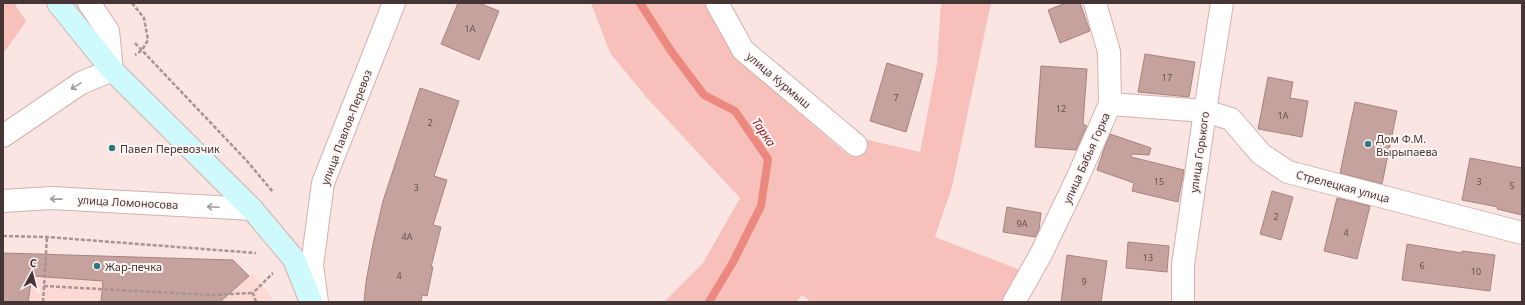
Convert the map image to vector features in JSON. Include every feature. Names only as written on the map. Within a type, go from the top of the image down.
[{"type":"main road","points":[[58,3],[112,70],[252,209],[294,259],[311,302]]},
{"type":"street","points":[[4,136],[81,83],[112,70],[108,31],[90,3]]},
{"type":"street","name":"улица Павлов-Перевоз","points":[[317,302],[312,265],[323,183],[394,3]]},
{"type":"street","name":"улица Курмыш","points":[[717,3],[743,50],[856,145]]},
{"type":"street","name":"улица Бабья Горка","points":[[1014,302],[1041,254],[1077,179],[1110,104],[1109,52],[1095,3]]},
{"type":"street","name":"улица Горького","points":[[1183,302],[1183,265],[1222,3]]},
{"type":"street","name":"Стрелецкая улица","points":[[1110,104],[1205,111],[1232,119],[1261,154],[1288,172],[1522,233]]},
{"type":"street","name":"улица Ломоносова","points":[[3,201],[52,198],[252,209]]},
{"type":"path","points":[[132,3],[144,18],[148,40],[142,50],[247,161],[276,196]]},
{"type":"path","points":[[3,236],[47,237],[255,252],[260,257]]},
{"type":"path","points":[[43,302],[47,237]]},
{"type":"path","points":[[44,286],[210,295],[253,293],[275,272],[270,267]]},
{"type":"path","points":[[253,293],[256,302]]},
{"type":"shaded area","points":[[3,3],[14,3],[26,21],[3,54]]},
{"type":"shaded area","points":[[591,3],[705,3],[736,59],[849,156],[864,139],[920,152],[937,64],[941,3],[991,3],[952,187],[935,237],[1020,270],[1004,302],[811,302],[802,295],[796,302],[664,302],[703,263],[740,198],[647,98],[610,53]]},
{"type":"shaded area","points":[[3,253],[52,253],[51,277],[233,290],[249,276],[254,274],[275,302],[3,302]]},
{"type":"building","points":[[458,3],[479,3],[499,11],[479,60],[441,44]]},
{"type":"building","points":[[1066,3],[1080,3],[1090,31],[1060,43],[1048,10]]},
{"type":"building","points":[[1145,54],[1195,62],[1189,97],[1138,92]]},
{"type":"building","points":[[887,63],[923,74],[906,132],[870,121]]},
{"type":"building","points":[[1041,66],[1087,69],[1083,124],[1087,126],[1076,150],[1035,147]]},
{"type":"building","points":[[1268,77],[1293,82],[1290,98],[1308,101],[1302,137],[1258,129]]},
{"type":"building","points":[[420,88],[459,101],[434,176],[447,180],[433,225],[441,227],[431,267],[433,267],[427,296],[422,295],[421,302],[364,302],[373,244],[383,201]]},
{"type":"building","name":"Дом Ф.М. Вырыпаева","points":[[1355,102],[1397,111],[1382,184],[1340,173]]},
{"type":"building","points":[[1110,134],[1151,148],[1149,155],[1132,154],[1131,157],[1184,170],[1178,202],[1132,191],[1134,183],[1097,170]]},
{"type":"building","points":[[1470,158],[1522,168],[1522,215],[1497,209],[1498,207],[1462,200]]},
{"type":"building","points":[[1272,191],[1293,197],[1281,240],[1260,234]]},
{"type":"building","points":[[1337,198],[1370,206],[1357,259],[1324,251]]},
{"type":"building","points":[[1007,207],[1041,213],[1039,230],[1035,237],[1003,232]]},
{"type":"building","points":[[1128,242],[1169,246],[1167,272],[1126,268]]},
{"type":"building","points":[[1407,244],[1462,253],[1462,251],[1495,255],[1490,291],[1402,280]]},
{"type":"building","points":[[3,253],[233,260],[249,276],[220,302],[101,302],[103,281],[32,276],[28,302],[3,302]]},
{"type":"building","points":[[1067,255],[1107,261],[1101,302],[1061,302]]},
{"type":"waterway","name":"Тарка","points":[[640,3],[671,51],[704,95],[735,111],[768,159],[761,206],[733,262],[709,302]]},
{"type":"place","name":"Дом Ф.М. Вырыпаева","points":[[1368,144]]},
{"type":"place","name":"Павел Перевозчик","points":[[112,148]]},
{"type":"place","name":"Жар-печка","points":[[97,266]]}]
